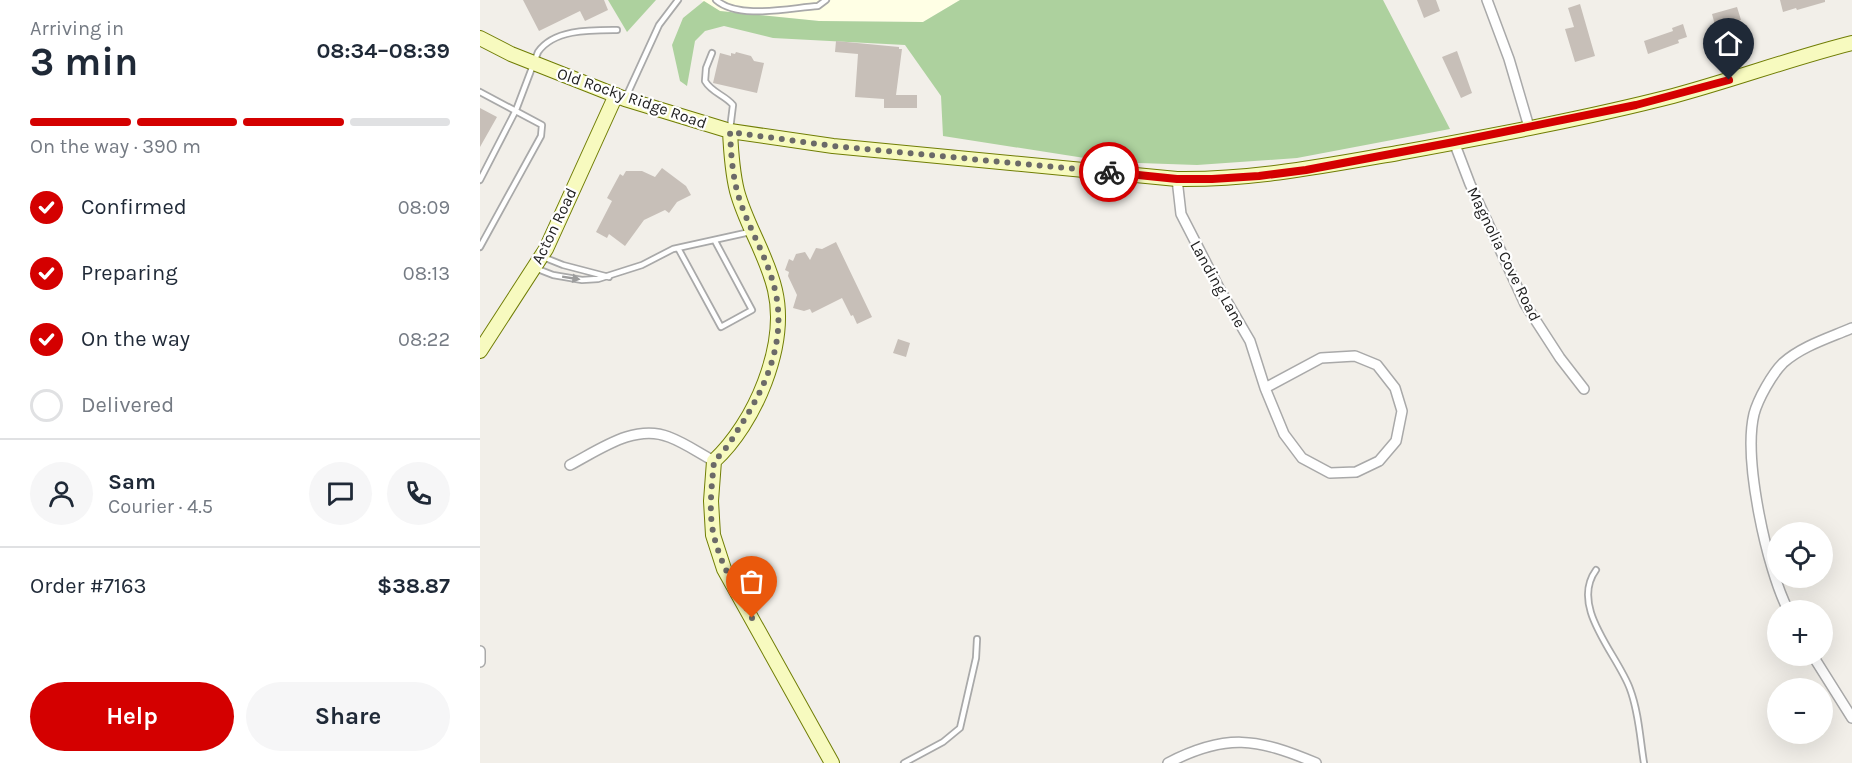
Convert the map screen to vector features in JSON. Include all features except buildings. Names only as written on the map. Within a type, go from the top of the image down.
[{"type":"street","points":[[1487,0],[1512,68],[1529,127]]},
{"type":"street","name":"Old Rocky Ridge Road","points":[[480,38],[534,64],[621,97],[730,132],[833,146],[1177,179],[1259,176],[1306,170],[1529,127],[1672,96],[1852,43]]},
{"type":"street","name":"Acton Road","points":[[480,351],[541,256],[621,97]]},
{"type":"street","points":[[730,132],[737,193],[766,262],[775,291],[778,317],[777,338],[771,366],[758,400],[725,450],[714,461],[711,501],[713,535],[724,569],[832,763]]},
{"type":"street","name":"Magnolia Cove Road","points":[[1454,142],[1470,184],[1525,304],[1560,358],[1584,389]]},
{"type":"street","name":"Landing Lane","points":[[1177,179],[1180,214],[1250,341],[1265,388],[1284,434],[1302,458],[1330,472],[1356,472],[1379,461],[1396,441],[1402,411],[1395,388],[1377,366],[1354,357],[1321,358],[1265,388]]},
{"type":"street","points":[[1785,600],[1761,529],[1751,449],[1753,416],[1760,397],[1783,364],[1805,348],[1852,328]]},
{"type":"street","points":[[570,465],[624,436],[639,433],[667,436],[714,461]]},
{"type":"street","points":[[480,651],[480,662]]},
{"type":"street","points":[[1819,666],[1852,717]]},
{"type":"street","points":[[1168,763],[1192,751],[1218,743],[1242,741],[1292,758],[1316,763]]},
{"type":"lane","points":[[621,97],[659,25],[678,0]]},
{"type":"lane","points":[[716,0],[733,10],[747,11],[818,6],[826,0]]},
{"type":"lane","points":[[480,180],[516,110],[544,44],[587,30],[617,30]]},
{"type":"lane","points":[[712,53],[706,68],[705,81],[713,92],[728,99],[733,105],[730,132]]},
{"type":"lane","points":[[480,92],[542,125],[541,136],[480,247]]},
{"type":"lane","points":[[533,268],[553,275],[582,280],[598,279],[642,265],[678,248],[753,231]]},
{"type":"lane","points":[[678,248],[721,327],[752,310],[715,241]]},
{"type":"lane","points":[[541,256],[563,265],[609,277]]},
{"type":"lane","points":[[1596,570],[1589,582],[1588,605],[1632,693],[1644,763]]},
{"type":"lane","points":[[904,763],[943,742],[960,728],[976,657],[977,639]]},
{"type":"shaded area","points":[[701,0],[960,0],[923,22],[819,21],[720,11]]},
{"type":"green space","points":[[608,0],[656,0],[627,32]]},
{"type":"green space","points":[[960,0],[1383,0],[1450,129],[1297,158],[1197,165],[1110,162],[943,136],[941,96],[905,45],[773,38],[724,26],[705,31],[695,41],[687,86],[680,81],[672,45],[683,18],[704,1],[720,11],[819,21],[923,22]]},
{"type":"way so far","points":[[752,618],[724,569],[713,535],[711,501],[714,461],[725,450],[758,400],[771,366],[777,338],[778,317],[775,291],[766,262],[737,193],[730,132],[833,146],[1109,172]]},
{"type":"route","points":[[1109,172],[1177,179],[1212,179],[1306,170],[1636,105],[1729,80]]}]
